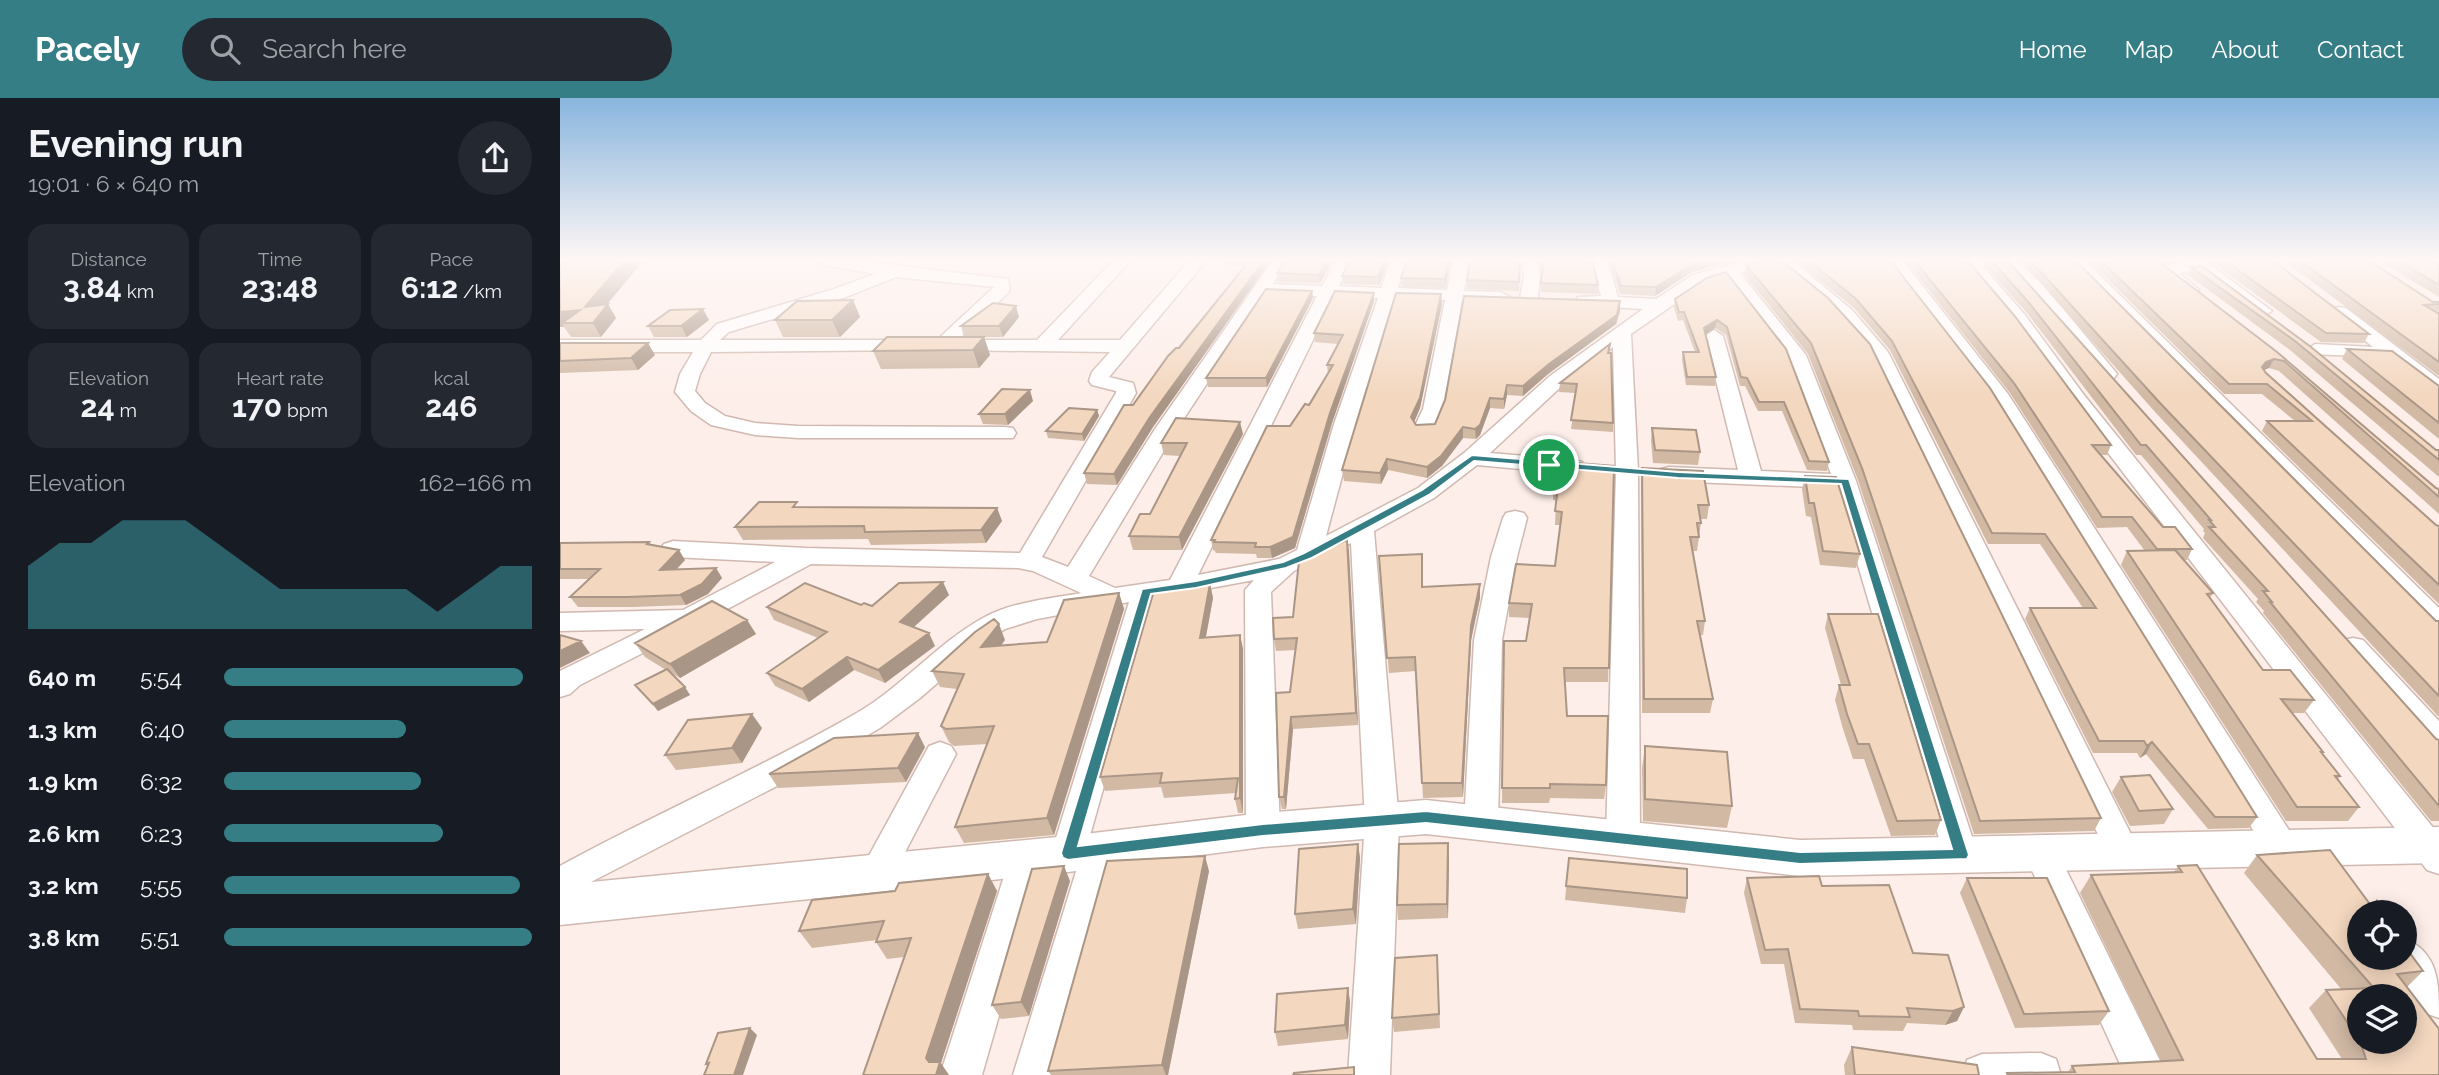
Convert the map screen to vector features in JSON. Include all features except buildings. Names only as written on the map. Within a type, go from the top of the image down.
[{"type":"street","points":[[796,306],[734,323],[715,334],[688,375],[685,392],[698,407],[718,421],[755,429],[798,432],[1005,433]]},
{"type":"street","points":[[941,346],[984,306]]},
{"type":"street","points":[[1042,346],[1080,306]]},
{"type":"street","points":[[1027,562],[1126,393],[1126,387],[1098,379],[1160,306]]},
{"type":"street","points":[[1074,579],[1166,429],[1250,306]]},
{"type":"street","points":[[1179,587],[1320,306]]},
{"type":"street","points":[[1297,560],[1386,306]]},
{"type":"street","points":[[1425,428],[1433,409],[1453,306]]},
{"type":"street","points":[[1263,830],[1258,590],[1297,560],[1426,493],[1472,458],[1557,380],[1658,306]]},
{"type":"street","points":[[1757,306],[1796,355],[1845,481],[1961,855]]},
{"type":"street","points":[[1839,306],[1879,352],[2123,852]]},
{"type":"street","points":[[1929,306],[1998,394],[2316,859]]},
{"type":"street","points":[[2007,306],[2077,399],[2435,850]]},
{"type":"street","points":[[2051,306],[2122,391]]},
{"type":"street","points":[[2121,306],[2439,624]]},
{"type":"street","points":[[2255,306],[2273,319]]},
{"type":"street","points":[[2331,306],[2439,389]]},
{"type":"street","points":[[1622,333],[1627,471],[1623,838]]},
{"type":"street","points":[[1714,336],[1751,477]]},
{"type":"street","points":[[560,346],[1125,346]]},
{"type":"street","points":[[2335,368],[2309,346],[2394,353]]},
{"type":"street","points":[[1472,458],[1627,471],[1845,481]]},
{"type":"street","points":[[1481,823],[1488,640],[1504,557],[1515,518]]},
{"type":"street","points":[[1362,528],[1382,821],[1370,1075]]},
{"type":"street","points":[[673,549],[806,556],[997,557],[1027,562],[1113,596]]},
{"type":"street","points":[[560,687],[570,678],[806,556]]},
{"type":"street","points":[[560,883],[641,838],[793,763],[869,720],[910,691],[970,639],[995,623],[1032,611],[1179,587],[1297,560]]},
{"type":"street","points":[[1034,1075],[1146,591]]},
{"type":"street","points":[[560,622],[688,619]]},
{"type":"street","points":[[2335,628],[2439,741]]},
{"type":"street","points":[[877,873],[940,754]]},
{"type":"street","points":[[560,905],[1084,852],[1263,830],[1426,817],[1800,858],[2123,852],[2196,868],[2435,850]]},
{"type":"street","points":[[1982,1075],[2145,1073],[2041,853]]},
{"type":"street","points":[[961,1075],[1027,858]]},
{"type":"street","points":[[2415,970],[2439,1000]]},
{"type":"route","points":[[1472,458],[1549,465],[1678,475],[1845,481],[1961,855],[1800,858],[1426,817],[1263,830],[1068,853],[1146,591],[1196,584],[1286,565],[1426,493],[1472,458]]}]
